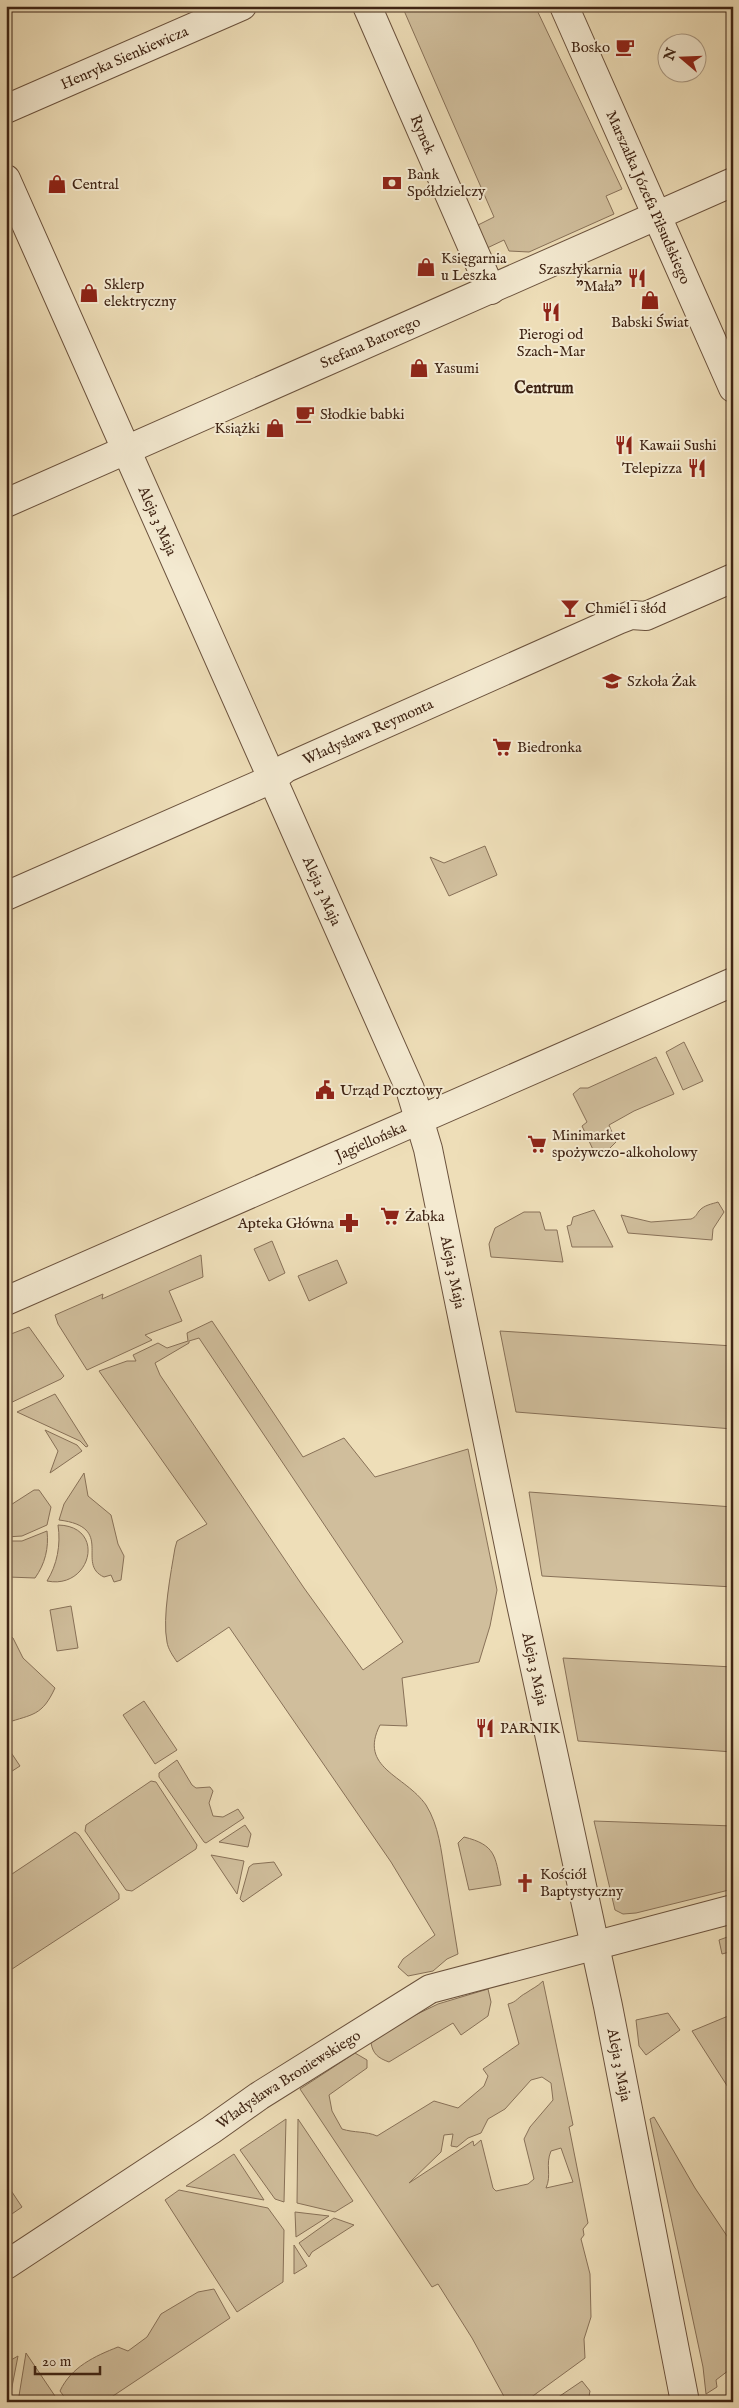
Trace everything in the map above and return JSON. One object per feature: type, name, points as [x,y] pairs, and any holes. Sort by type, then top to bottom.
[{"type":"street","name":"Henryka Sienkiewicza","points":[[6,110],[242,6]]},
{"type":"street","name":"Rynek","points":[[367,6],[491,290]]},
{"type":"street","name":"Marszałka Józefa Piłsudskiego","points":[[564,6],[733,388]]},
{"type":"street","name":"Aleja 3 Maja","points":[[6,179],[410,1089],[419,1118],[430,1158],[519,1595],[594,1946],[685,2402]]},
{"type":"street","name":"Stefana Batorego","points":[[6,503],[733,182]]},
{"type":"street","name":"Władysława Reymonta","points":[[6,896],[272,779],[294,764],[618,620],[630,615],[646,616],[733,578]]},
{"type":"street","name":"Jagiellońska","points":[[6,1301],[419,1118],[733,982]]},
{"type":"street","name":"Władysława Broniewskiego","points":[[6,2265],[211,2130],[259,2096],[430,1989],[733,1909]]},
{"type":"shaded area","points":[[402,6],[535,6],[622,189],[606,196],[614,214],[529,252],[509,251],[504,240],[485,249],[476,226],[494,217]]},
{"type":"shaded area","points":[[485,846],[497,875],[449,896],[430,857],[444,863]]},
{"type":"shaded area","points":[[684,1042],[703,1081],[683,1090],[666,1052]]},
{"type":"shaded area","points":[[656,1057],[674,1094],[634,1111],[609,1125],[616,1142],[608,1150],[596,1156],[582,1126],[587,1122],[573,1094],[580,1088],[588,1088]]},
{"type":"shaded area","points":[[718,1202],[724,1212],[713,1229],[712,1240],[628,1233],[621,1215],[651,1222],[691,1219],[703,1207]]},
{"type":"shaded area","points":[[594,1210],[613,1247],[572,1247],[567,1226],[571,1225],[573,1217]]},
{"type":"shaded area","points":[[524,1212],[540,1212],[545,1230],[557,1230],[563,1262],[491,1257],[489,1244],[495,1228]]},
{"type":"shaded area","points":[[272,1241],[285,1273],[269,1281],[254,1249]]},
{"type":"shaded area","points":[[201,1255],[203,1277],[169,1291],[182,1321],[145,1335],[152,1340],[87,1370],[58,1324],[55,1315],[103,1294],[102,1299]]},
{"type":"shaded area","points":[[337,1260],[347,1283],[309,1301],[298,1276]]},
{"type":"shaded area","points":[[212,1321],[303,1457],[344,1438],[375,1477],[468,1449],[497,1590],[490,1626],[479,1662],[402,1678],[407,1726],[380,1725],[375,1740],[375,1751],[379,1761],[426,1805],[434,1821],[439,1838],[458,1954],[447,1959],[433,1971],[408,1976],[398,1967],[403,1959],[435,1935],[391,1862],[229,1627],[177,1662],[168,1647],[166,1608],[177,1541],[207,1524],[99,1371],[127,1361],[136,1361],[133,1355],[158,1343],[167,1348],[188,1341],[187,1333]],"holes":[[[199,1338],[403,1642],[363,1670],[304,1588],[160,1375],[155,1363],[189,1343],[189,1341]]]},
{"type":"shaded area","points":[[29,1327],[64,1376],[6,1405],[6,1336]]},
{"type":"shaded area","points":[[500,1331],[733,1346],[733,1429],[516,1412]]},
{"type":"shaded area","points":[[55,1394],[88,1446],[86,1447],[80,1441],[17,1412]]},
{"type":"shaded area","points":[[45,1430],[77,1445],[82,1451],[50,1473],[58,1451]]},
{"type":"shaded area","points":[[84,1473],[88,1496],[111,1515],[118,1544],[124,1556],[121,1580],[114,1582],[111,1575],[104,1577],[96,1571],[93,1564],[91,1538],[86,1530],[76,1524],[59,1520],[64,1504]]},
{"type":"shaded area","points":[[34,1490],[39,1490],[51,1507],[47,1525],[22,1536],[6,1537],[6,1508]]},
{"type":"shaded area","points":[[529,1492],[733,1507],[733,1587],[542,1576]]},
{"type":"shaded area","points":[[58,1525],[73,1528],[83,1535],[88,1546],[87,1557],[83,1568],[74,1576],[62,1581],[47,1581],[57,1554],[59,1540]]},
{"type":"shaded area","points":[[47,1531],[46,1556],[35,1578],[8,1577],[6,1575],[6,1541],[22,1541]]},
{"type":"shaded area","points":[[71,1606],[78,1648],[57,1651],[50,1610]]},
{"type":"shaded area","points":[[9,1635],[13,1638],[23,1658],[55,1688],[46,1704],[36,1713],[6,1723],[6,1636]]},
{"type":"shaded area","points":[[563,1658],[733,1667],[733,1752],[578,1741]]},
{"type":"shaded area","points":[[144,1701],[177,1750],[155,1764],[123,1715]]},
{"type":"shaded area","points":[[6,1745],[20,1766],[6,1775]]},
{"type":"shaded area","points":[[177,1760],[192,1785],[196,1788],[210,1787],[213,1791],[209,1803],[213,1816],[223,1817],[238,1809],[244,1818],[206,1843],[204,1842],[159,1777],[159,1773]]},
{"type":"shaded area","points":[[151,1781],[156,1782],[197,1845],[196,1849],[132,1891],[126,1890],[85,1831],[86,1825]]},
{"type":"shaded area","points":[[594,1821],[733,1826],[733,1889],[636,1913],[623,1914],[615,1910]]},
{"type":"shaded area","points":[[245,1825],[251,1834],[248,1847],[219,1842]]},
{"type":"shaded area","points":[[75,1832],[79,1835],[119,1894],[119,1899],[6,1973],[6,1878]]},
{"type":"shaded area","points":[[464,1837],[482,1844],[492,1853],[501,1885],[469,1890],[458,1843]]},
{"type":"shaded area","points":[[211,1855],[244,1861],[237,1894]]},
{"type":"shaded area","points":[[274,1862],[282,1875],[243,1902],[240,1899],[249,1867],[253,1864]]},
{"type":"shaded area","points":[[733,1935],[733,1951],[722,1954],[719,1940]]},
{"type":"shaded area","points":[[543,1981],[573,2125],[569,2127],[588,2223],[583,2229],[584,2235],[581,2239],[590,2274],[591,2317],[584,2339],[585,2358],[526,2401],[507,2402],[472,2338],[438,2284],[432,2287],[300,2089],[355,2053],[367,2060],[367,2068],[329,2095],[332,2111],[342,2129],[377,2136],[434,2101],[458,2108],[484,2086],[488,2076],[483,2069],[519,2044],[508,2004],[516,2001]],"holes":[[[542,2077],[551,2083],[553,2100],[530,2127],[524,2139],[534,2179],[528,2184],[496,2191],[493,2188],[481,2140],[474,2146],[473,2141],[409,2183],[441,2152],[444,2135],[453,2134],[451,2146],[457,2147],[468,2138],[481,2133],[488,2119],[505,2109],[531,2080]],[[561,2148],[573,2182],[546,2188],[548,2183],[549,2156],[551,2151]]]},
{"type":"shaded area","points":[[488,1989],[491,2002],[488,2016],[461,2035],[453,2023],[389,2062],[379,2057],[373,2050],[371,2043],[407,2019],[438,2004]]},
{"type":"shaded area","points":[[668,2013],[680,2030],[646,2055],[639,2046],[636,2020]]},
{"type":"shaded area","points":[[733,2014],[733,2095],[692,2031]]},
{"type":"shaded area","points":[[654,2117],[695,2188],[729,2239],[733,2251],[733,2321],[729,2323],[733,2337],[733,2367],[716,2380],[717,2387],[706,2394],[703,2367],[650,2119]]},
{"type":"shaded area","points":[[286,2119],[284,2202],[275,2199],[240,2150]]},
{"type":"shaded area","points":[[298,2119],[353,2201],[335,2212],[297,2203]]},
{"type":"shaded area","points":[[234,2154],[264,2200],[186,2186]]},
{"type":"shaded area","points":[[6,2183],[22,2207],[6,2218]]},
{"type":"shaded area","points":[[179,2190],[268,2208],[284,2230],[283,2282],[237,2312],[165,2200]]},
{"type":"shaded area","points":[[295,2212],[329,2216],[296,2237]]},
{"type":"shaded area","points":[[334,2218],[354,2225],[312,2252],[309,2257],[299,2243]]},
{"type":"shaded area","points":[[294,2245],[307,2266],[294,2274]]},
{"type":"shaded area","points":[[214,2289],[230,2318],[104,2402],[68,2402],[60,2391],[70,2375],[84,2363],[118,2347],[128,2351],[147,2337],[161,2314],[198,2292]]},
{"type":"shaded area","points":[[26,2353],[59,2402],[18,2402]]},
{"type":"shaded area","points":[[18,2356],[9,2402],[6,2402],[6,2371],[11,2360]]},
{"type":"shaded area","points":[[582,2381],[590,2391],[588,2402],[551,2402]]},
{"type":"place","name":"Bosko","points":[[625,47]]},
{"type":"place","name":"Bank Spółdzielczy","points":[[392,183]]},
{"type":"place","name":"Central","points":[[57,184]]},
{"type":"place","name":"Księgarnia u Leszka","points":[[426,267]]},
{"type":"place","name":"Szaszłykarnia \"Mała\"","points":[[637,278]]},
{"type":"place","name":"Sklerp elektryczny","points":[[89,293]]},
{"type":"place","name":"Babski Świat","points":[[650,300]]},
{"type":"place","name":"Pierogi od Szach-Mar","points":[[551,312]]},
{"type":"place","name":"Yasumi","points":[[419,368]]},
{"type":"place","name":"Słodkie babki","points":[[305,414]]},
{"type":"place","name":"Książki","points":[[275,428]]},
{"type":"place","name":"Kawaii Sushi","points":[[624,445]]},
{"type":"place","name":"Telepizza","points":[[697,468]]},
{"type":"place","name":"Chmiel i słód","points":[[570,608]]},
{"type":"place","name":"Szkoła Żak","points":[[612,681]]},
{"type":"place","name":"Biedronka","points":[[502,747]]},
{"type":"place","name":"Urząd Pocztowy","points":[[325,1090]]},
{"type":"place","name":"Minimarket spożywczo-alkoholowy","points":[[537,1144]]},
{"type":"place","name":"Żabka","points":[[390,1216]]},
{"type":"place","name":"Apteka Główna","points":[[349,1223]]},
{"type":"place","name":"PARNIK","points":[[485,1728]]},
{"type":"place","name":"Kościół Baptystyczny","points":[[525,1883]]},
{"type":"district","name":"Centrum","points":[[544,387]]}]
